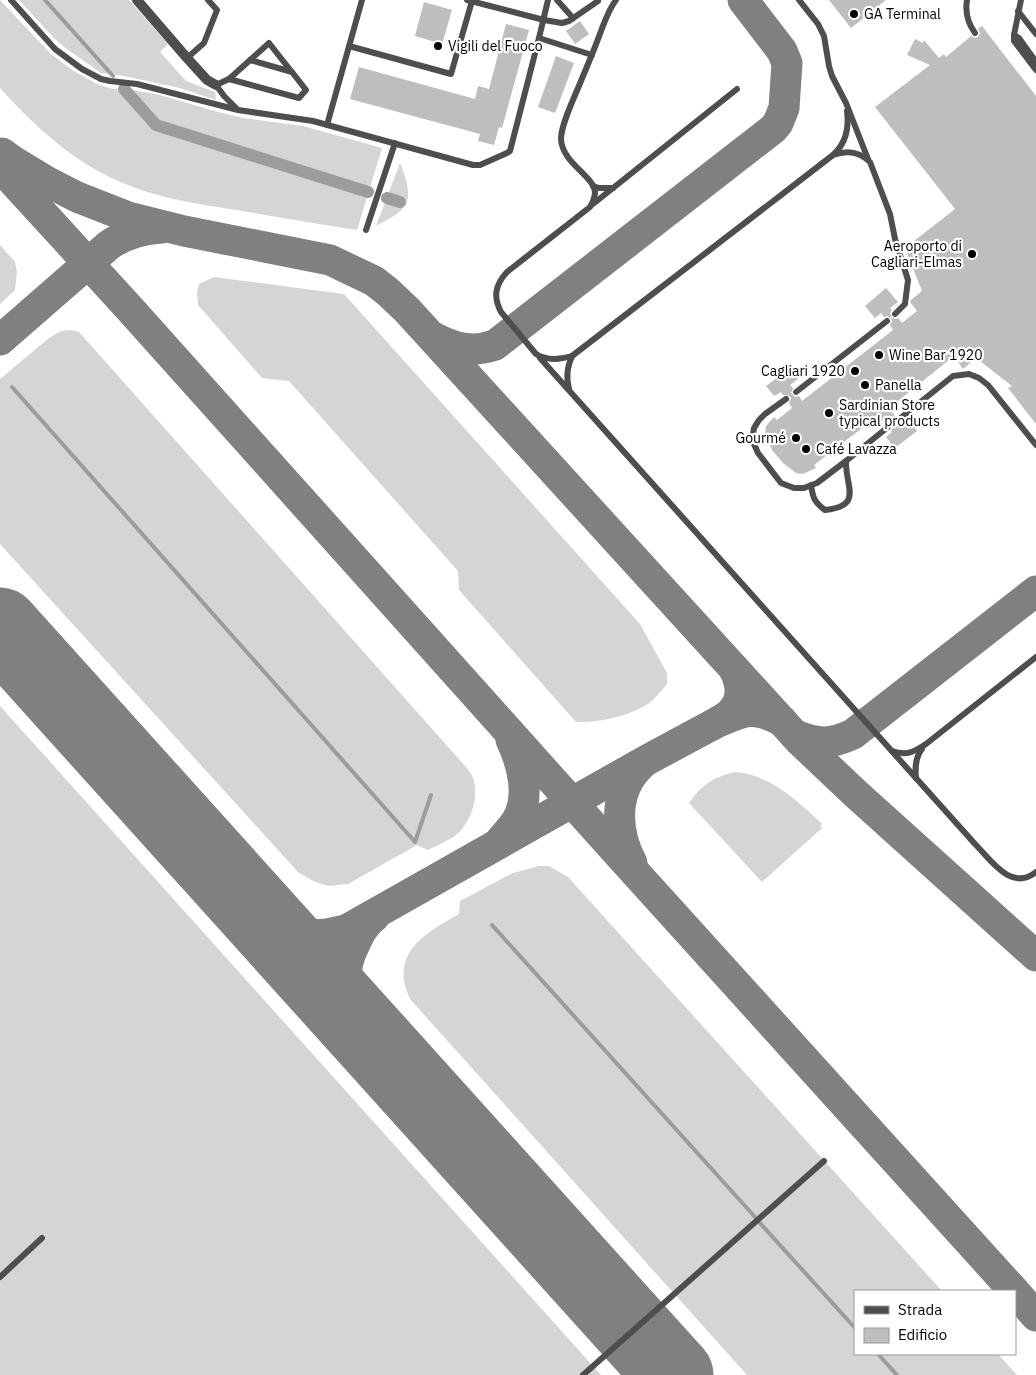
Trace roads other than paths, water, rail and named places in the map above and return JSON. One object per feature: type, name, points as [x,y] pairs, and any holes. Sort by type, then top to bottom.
[{"type":"street","points":[[137,0],[207,80],[216,85]]},
{"type":"lane","points":[[11,0],[55,49],[82,69],[110,82],[137,84],[238,110],[312,121],[473,165],[480,165],[510,151],[548,0]]},
{"type":"lane","points":[[187,58],[204,43],[216,10],[208,0]]},
{"type":"lane","points":[[327,125],[362,0]]},
{"type":"lane","points":[[557,0],[573,18]]},
{"type":"lane","points":[[349,46],[451,74],[469,1],[562,23],[573,18],[598,0]]},
{"type":"lane","points":[[590,207],[594,200],[595,192],[593,186],[569,159],[562,147],[561,137],[564,124],[609,12],[616,0]]},
{"type":"lane","points":[[799,0],[818,24],[824,36],[828,66],[846,102],[890,214],[895,240],[908,280],[905,304],[895,314]]},
{"type":"lane","points":[[967,0],[966,12],[970,26],[975,32]]},
{"type":"lane","points":[[1021,0],[1014,41],[1036,70]]},
{"type":"lane","points":[[1018,11],[1036,34]]},
{"type":"lane","points":[[1014,36],[1019,38],[1036,62]]},
{"type":"lane","points":[[539,38],[592,55]]},
{"type":"lane","points":[[229,79],[300,98],[306,90],[269,43],[229,79],[216,85],[238,110]]},
{"type":"lane","points":[[250,60],[292,72]]},
{"type":"lane","points":[[736,90],[507,272],[497,287],[497,305],[536,354],[1002,872],[1008,876],[1024,878],[1032,876],[1036,872]]},
{"type":"lane","points":[[536,354],[542,358],[551,359],[572,356],[833,155],[840,148],[846,135],[848,118],[846,102]]},
{"type":"lane","points":[[366,230],[394,143]]},
{"type":"lane","points":[[833,155],[848,152],[864,157],[870,162]]},
{"type":"lane","points":[[593,186],[613,188]]},
{"type":"lane","points":[[796,392],[887,321]]},
{"type":"lane","points":[[569,391],[566,370],[572,356]]},
{"type":"lane","points":[[898,420],[954,376],[969,374],[979,378],[988,385],[1036,445]]},
{"type":"lane","points":[[786,399],[759,420],[754,428],[754,444],[758,453],[781,484],[794,488],[804,488],[817,483],[888,427]]},
{"type":"lane","points":[[811,485],[813,498],[818,505],[825,510],[837,509],[847,502],[850,495],[845,469],[846,461]]},
{"type":"lane","points":[[891,750],[900,754],[907,753],[915,751],[926,744],[1036,657]]},
{"type":"lane","points":[[916,778],[918,754],[926,744]]},
{"type":"lane","points":[[583,1375],[824,1161]]},
{"type":"lane","points":[[0,1277],[42,1238]]},
{"type":"waterway","points":[[45,0],[113,76]]},
{"type":"waterway","points":[[124,89],[156,125],[368,192]]},
{"type":"waterway","points":[[387,198],[400,202]]},
{"type":"waterway","points":[[12,387],[415,842],[431,795]]},
{"type":"waterway","points":[[492,925],[755,1217]]},
{"type":"waterway","points":[[760,1223],[854,1327]]},
{"type":"waterway","points":[[879,1355],[897,1375]]},
{"type":"place","name":"GA Terminal","points":[[854,14]]},
{"type":"place","name":"Vigili del Fuoco","points":[[438,46]]},
{"type":"place","name":"Aeroporto di Cagliari-Elmas","points":[[972,254]]},
{"type":"place","name":"Wine Bar 1920","points":[[879,355]]},
{"type":"place","name":"Cagliari 1920","points":[[855,371]]},
{"type":"place","name":"Panella","points":[[865,385]]},
{"type":"place","name":"Sardinian Store typical products","points":[[829,413]]},
{"type":"place","name":"Gourmé","points":[[796,438]]},
{"type":"place","name":"Café Lavazza","points":[[806,449]]}]
